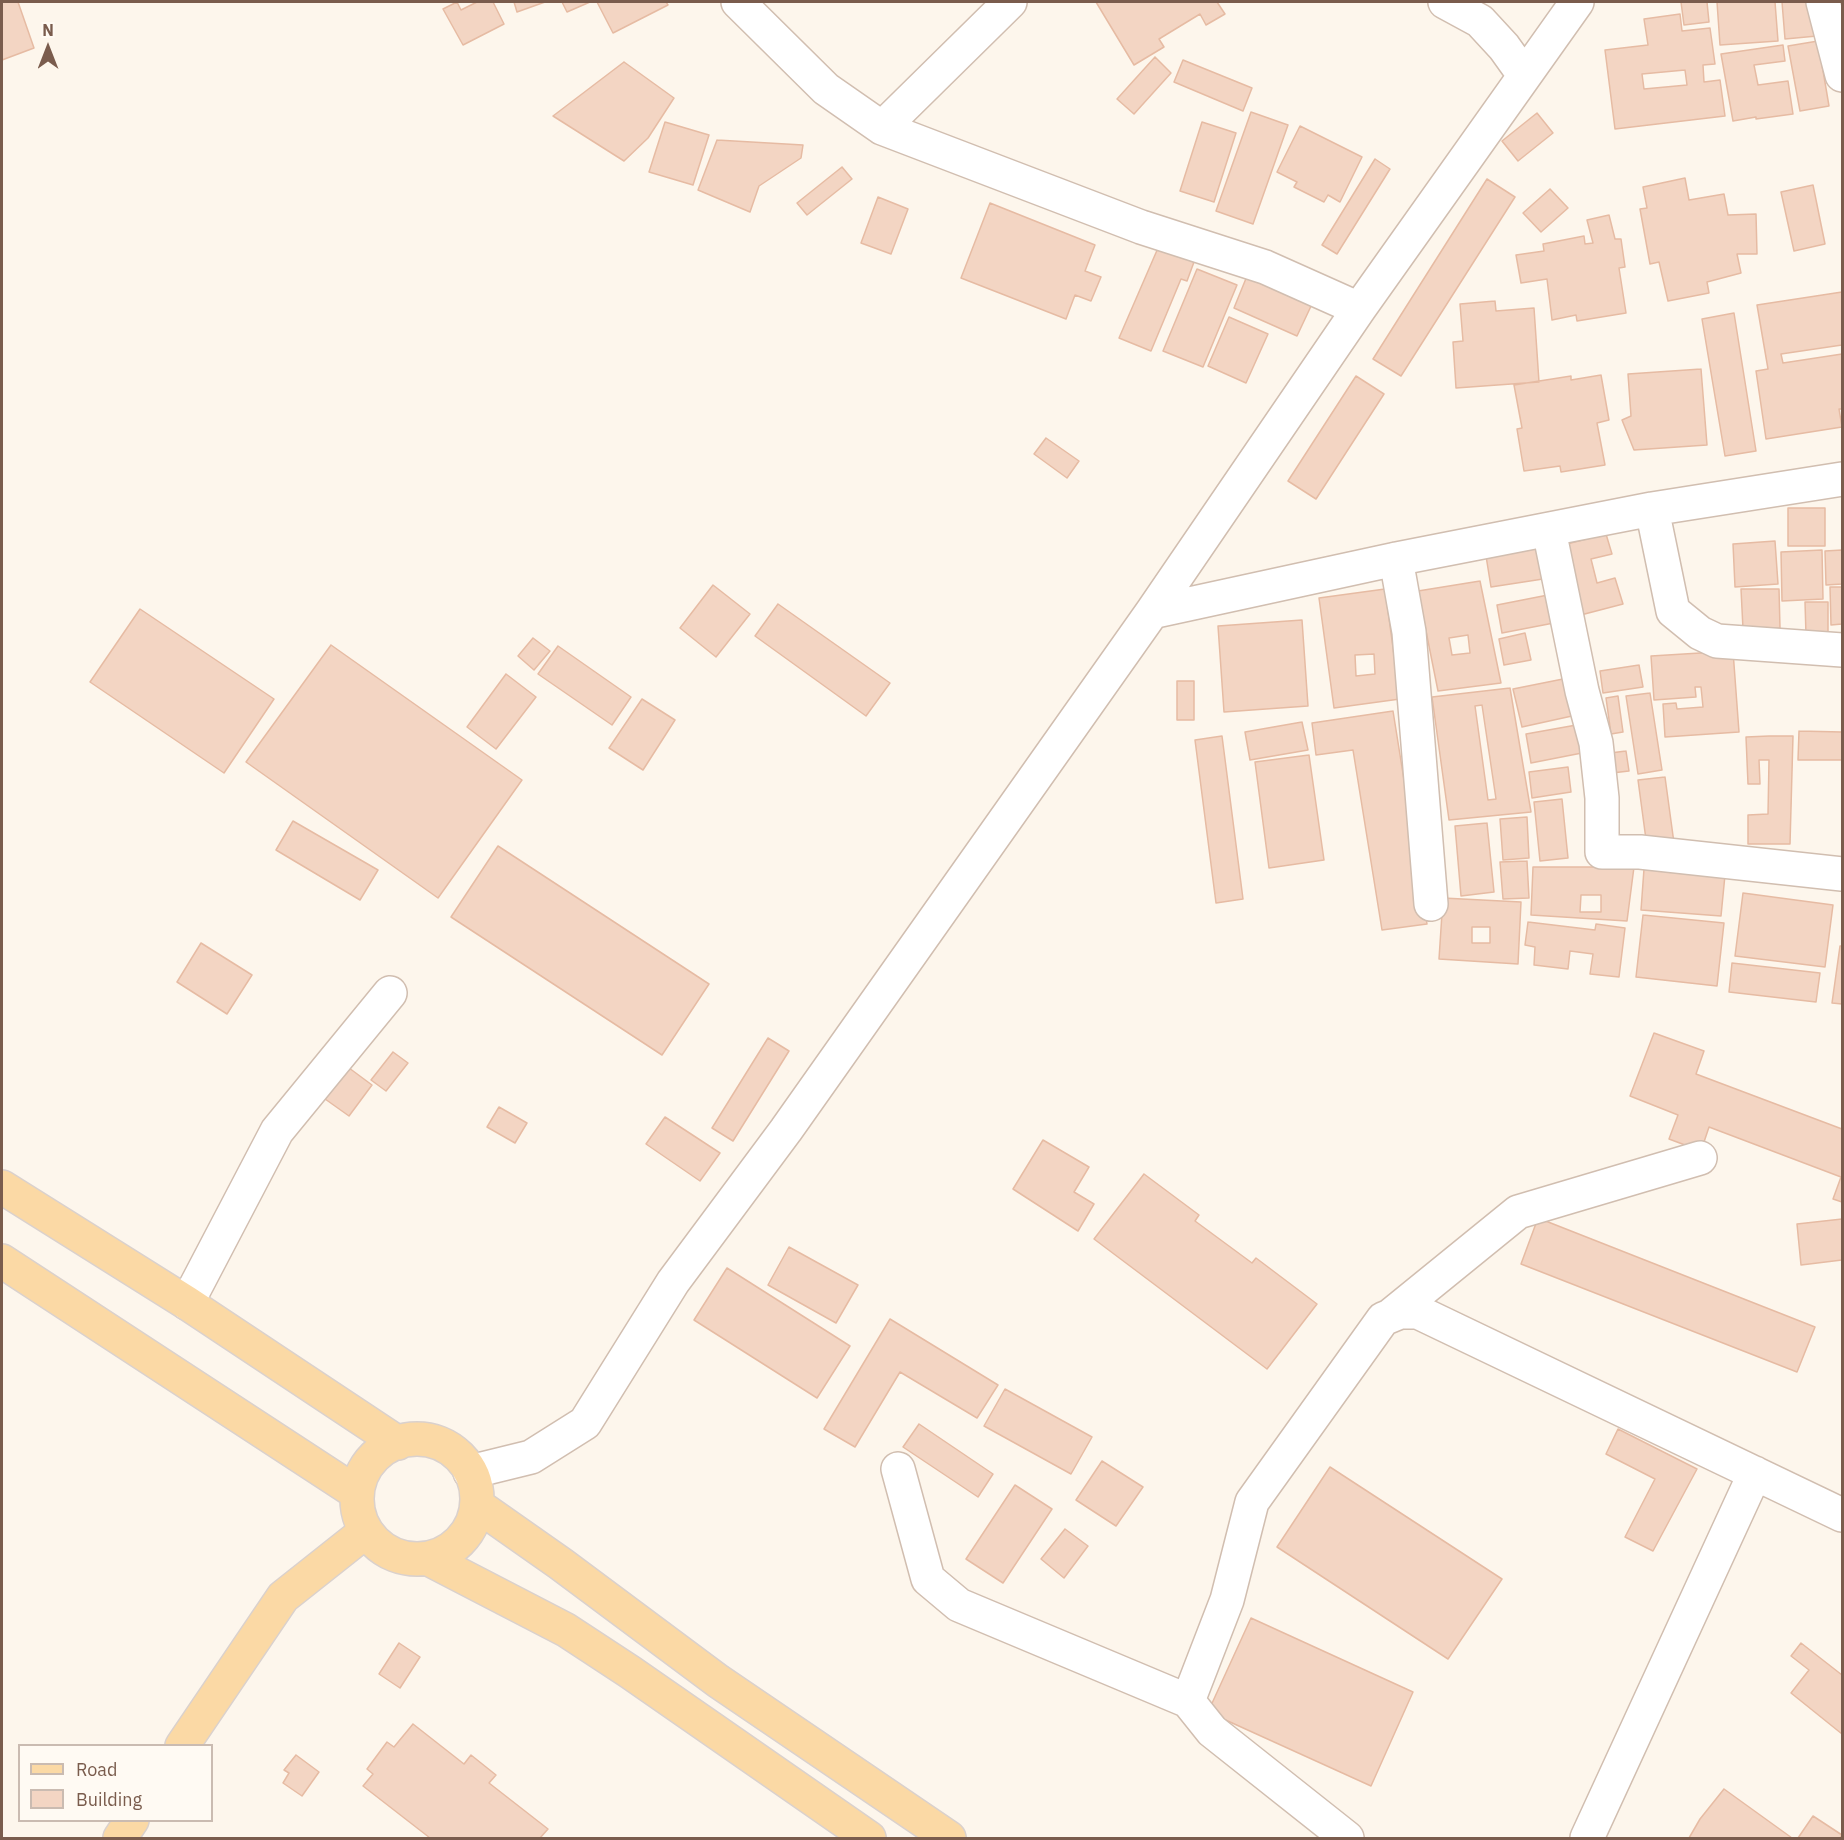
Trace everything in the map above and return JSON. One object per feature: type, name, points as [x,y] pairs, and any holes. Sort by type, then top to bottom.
[{"type":"main road","points":[[2,1187],[187,1303],[398,1443]]},
{"type":"main road","points":[[2,1262],[357,1493]]},
{"type":"main road","points":[[429,1559],[450,1550],[463,1538],[472,1522],[477,1505],[476,1488],[470,1472],[461,1459],[448,1448],[432,1442],[415,1440],[398,1443],[383,1450],[370,1462],[361,1476],[357,1493],[358,1513],[365,1532],[378,1546],[396,1556],[429,1559],[566,1630],[869,1839]]},
{"type":"main road","points":[[477,1505],[561,1564],[718,1681],[949,1839]]},
{"type":"main road","points":[[183,1744],[283,1597],[365,1532]]},
{"type":"main road","points":[[120,1839],[131,1822]]},
{"type":"street","points":[[738,2],[826,90],[882,128],[1141,227],[1265,267],[1359,309]]},
{"type":"street","points":[[882,128],[1010,2]]},
{"type":"street","points":[[1444,2],[1480,21],[1504,47],[1524,75]]},
{"type":"street","points":[[470,1472],[531,1456],[585,1423],[673,1282],[786,1131],[1152,612],[1359,309],[1577,2]]},
{"type":"street","points":[[1823,2],[1842,75]]},
{"type":"street","points":[[1152,612],[1652,509],[1842,479]]},
{"type":"street","points":[[1652,509],[1673,611],[1700,633],[1717,641],[1842,650]]},
{"type":"street","points":[[1549,530],[1582,691],[1596,743],[1602,798],[1602,852],[1640,852],[1842,874]]},
{"type":"street","points":[[1396,560],[1409,632],[1431,904]]},
{"type":"street","points":[[187,1303],[277,1131],[390,993]]},
{"type":"street","points":[[1390,1316],[1518,1212],[1700,1158]]},
{"type":"street","points":[[1188,1701],[1227,1600],[1252,1502],[1383,1319],[1400,1312],[1418,1312],[1842,1515]]},
{"type":"street","points":[[898,1469],[928,1579],[959,1605],[1188,1701],[1212,1731],[1347,1839]]},
{"type":"street","points":[[1587,1839],[1755,1473]]},
{"type":"building","points":[[2,2],[18,2],[34,48],[2,60]]},
{"type":"building","points":[[457,2],[461,10],[477,2],[493,2],[504,24],[463,45],[443,9]]},
{"type":"building","points":[[514,2],[545,2],[517,12]]},
{"type":"building","points":[[562,2],[590,2],[567,12]]},
{"type":"building","points":[[597,2],[666,2],[668,5],[613,33]]},
{"type":"building","points":[[1096,2],[1217,2],[1225,14],[1206,25],[1200,14],[1159,39],[1164,47],[1134,65]]},
{"type":"building","points":[[1681,2],[1707,2],[1709,22],[1684,25]]},
{"type":"building","points":[[1717,2],[1775,2],[1778,41],[1720,45]]},
{"type":"building","points":[[1782,2],[1814,2],[1817,36],[1785,39]]},
{"type":"building","points":[[1680,14],[1682,31],[1710,28],[1715,64],[1703,65],[1704,82],[1720,80],[1725,116],[1615,129],[1605,50],[1648,45],[1644,19]],"holes":[[[1685,70],[1687,85],[1644,89],[1642,74]]]},
{"type":"building","points":[[1818,41],[1829,106],[1800,111],[1788,46]]},
{"type":"building","points":[[1783,45],[1785,61],[1754,65],[1758,85],[1788,81],[1793,114],[1733,121],[1721,54]]},
{"type":"building","points":[[1155,57],[1171,73],[1134,114],[1117,99]]},
{"type":"building","points":[[1183,60],[1252,88],[1243,111],[1174,82]]},
{"type":"building","points":[[624,62],[674,98],[648,138],[624,161],[553,116]]},
{"type":"building","points":[[1251,112],[1288,125],[1253,224],[1216,211]]},
{"type":"building","points":[[1537,113],[1553,133],[1518,161],[1502,141]]},
{"type":"building","points":[[665,122],[709,135],[693,185],[649,172]]},
{"type":"building","points":[[1202,122],[1236,133],[1214,202],[1180,191]]},
{"type":"building","points":[[1300,126],[1362,157],[1340,202],[1328,195],[1324,202],[1294,187],[1297,182],[1277,172]]},
{"type":"building","points":[[717,140],[803,145],[801,158],[759,186],[750,212],[698,190]]},
{"type":"building","points":[[1375,159],[1390,169],[1337,254],[1322,245]]},
{"type":"building","points":[[842,167],[852,179],[807,215],[797,203]]},
{"type":"building","points":[[1685,178],[1689,200],[1724,194],[1728,215],[1756,214],[1757,254],[1737,254],[1741,273],[1707,282],[1709,293],[1668,301],[1659,262],[1650,264],[1640,209],[1647,208],[1643,187]]},
{"type":"building","points":[[1487,179],[1515,197],[1401,376],[1373,359]]},
{"type":"building","points":[[1813,185],[1825,244],[1794,251],[1781,192]]},
{"type":"building","points":[[1550,189],[1568,208],[1541,232],[1523,213]]},
{"type":"building","points":[[878,197],[908,209],[891,254],[861,243]]},
{"type":"building","points":[[990,203],[1095,245],[1085,271],[1101,277],[1091,301],[1075,295],[1066,319],[961,278]]},
{"type":"building","points":[[1609,215],[1615,239],[1621,239],[1625,267],[1619,268],[1626,313],[1577,321],[1576,315],[1552,320],[1547,279],[1521,283],[1516,255],[1544,251],[1543,244],[1584,236],[1585,244],[1593,243],[1587,220]]},
{"type":"building","points":[[1158,248],[1194,262],[1187,281],[1181,279],[1151,351],[1119,338]]},
{"type":"building","points":[[1197,269],[1237,285],[1203,367],[1163,351]]},
{"type":"building","points":[[1247,276],[1312,304],[1297,336],[1234,308]]},
{"type":"building","points":[[1842,292],[1842,345],[1781,354],[1783,363],[1842,354],[1842,409],[1839,409],[1842,427],[1766,439],[1756,371],[1768,369],[1757,305]]},
{"type":"building","points":[[1495,301],[1496,311],[1534,308],[1539,382],[1456,388],[1453,342],[1463,341],[1460,304]]},
{"type":"building","points":[[1734,313],[1756,451],[1725,456],[1702,319]]},
{"type":"building","points":[[1229,317],[1268,334],[1246,383],[1208,366]]},
{"type":"building","points":[[1701,369],[1707,445],[1634,450],[1622,420],[1631,416],[1628,374]]},
{"type":"building","points":[[1601,375],[1609,420],[1597,423],[1605,465],[1561,472],[1560,466],[1524,471],[1517,429],[1522,428],[1514,385],[1571,376],[1571,380]]},
{"type":"building","points":[[1356,376],[1384,394],[1316,499],[1288,481]]},
{"type":"building","points":[[1046,438],[1079,461],[1067,478],[1034,454]]},
{"type":"building","points":[[1788,508],[1825,508],[1825,546],[1788,546]]},
{"type":"building","points":[[1606,534],[1612,554],[1591,559],[1597,583],[1615,578],[1623,604],[1577,616],[1559,546]]},
{"type":"building","points":[[1775,541],[1778,584],[1735,587],[1733,544]]},
{"type":"building","points":[[1538,548],[1543,579],[1491,587],[1486,556]]},
{"type":"building","points":[[1822,550],[1823,599],[1782,601],[1781,552]]},
{"type":"building","points":[[1842,550],[1842,584],[1826,585],[1825,551]]},
{"type":"building","points":[[1480,581],[1501,683],[1438,691],[1418,591]],"holes":[[[1468,635],[1470,653],[1452,655],[1449,638]]]},
{"type":"building","points":[[713,585],[750,614],[716,657],[680,628]]},
{"type":"building","points":[[1830,587],[1842,587],[1842,624],[1831,625]]},
{"type":"building","points":[[1385,589],[1400,699],[1334,708],[1319,598]],"holes":[[[1374,654],[1375,674],[1356,676],[1355,655]]]},
{"type":"building","points":[[1741,589],[1779,589],[1780,628],[1743,629]]},
{"type":"building","points":[[1553,594],[1559,622],[1502,633],[1497,605]]},
{"type":"building","points":[[1805,602],[1828,602],[1828,635],[1806,635]]},
{"type":"building","points":[[778,604],[890,683],[866,716],[755,636]]},
{"type":"building","points":[[140,609],[274,699],[224,773],[90,682]]},
{"type":"building","points":[[1302,620],[1308,706],[1224,712],[1218,626]]},
{"type":"building","points":[[1525,633],[1531,660],[1504,665],[1499,639]]},
{"type":"building","points":[[533,638],[550,651],[534,670],[518,656]]},
{"type":"building","points":[[331,645],[522,780],[438,898],[246,762]]},
{"type":"building","points":[[558,646],[631,697],[612,725],[538,674]]},
{"type":"building","points":[[1733,651],[1739,732],[1665,737],[1663,704],[1676,703],[1677,709],[1703,707],[1701,687],[1695,687],[1696,697],[1654,700],[1651,656]]},
{"type":"building","points":[[1639,665],[1643,687],[1603,693],[1600,671]]},
{"type":"building","points":[[506,674],[536,697],[496,749],[467,727]]},
{"type":"building","points":[[1563,679],[1572,716],[1522,727],[1513,689]]},
{"type":"building","points":[[1177,681],[1194,681],[1194,720],[1177,720]]},
{"type":"building","points":[[1510,688],[1531,812],[1449,820],[1432,697]],"holes":[[[1482,705],[1496,799],[1488,800],[1475,706]]]},
{"type":"building","points":[[1650,693],[1662,770],[1638,774],[1626,696]]},
{"type":"building","points":[[1618,696],[1623,732],[1611,734],[1606,698]]},
{"type":"building","points":[[642,699],[675,720],[643,770],[609,748]]},
{"type":"building","points":[[1393,711],[1427,924],[1382,930],[1353,750],[1316,755],[1312,723]]},
{"type":"building","points":[[1302,722],[1308,750],[1250,760],[1245,732]]},
{"type":"building","points":[[1582,724],[1587,752],[1531,763],[1526,734]]},
{"type":"building","points":[[1799,731],[1842,732],[1842,760],[1798,760]]},
{"type":"building","points":[[1222,736],[1243,899],[1216,903],[1195,740]]},
{"type":"building","points":[[1793,736],[1790,844],[1748,844],[1748,815],[1768,814],[1769,760],[1759,760],[1760,784],[1748,784],[1746,737]]},
{"type":"building","points":[[1626,751],[1629,771],[1612,773],[1610,753]]},
{"type":"building","points":[[1309,755],[1324,860],[1269,868],[1255,762]]},
{"type":"building","points":[[1568,767],[1571,792],[1532,798],[1529,772]]},
{"type":"building","points":[[1665,777],[1674,843],[1647,847],[1638,780]]},
{"type":"building","points":[[1562,799],[1568,858],[1540,861],[1534,802]]},
{"type":"building","points":[[1527,817],[1529,858],[1503,860],[1500,819]]},
{"type":"building","points":[[293,821],[378,870],[360,900],[276,850]]},
{"type":"building","points":[[1487,823],[1494,892],[1461,896],[1455,826]]},
{"type":"building","points":[[498,846],[709,984],[662,1055],[451,917]]},
{"type":"building","points":[[1527,861],[1529,898],[1503,899],[1500,862]]},
{"type":"building","points":[[1533,867],[1634,867],[1627,921],[1531,915]],"holes":[[[1581,895],[1601,895],[1601,912],[1580,912]]]},
{"type":"building","points":[[1644,869],[1725,875],[1721,916],[1641,910]]},
{"type":"building","points":[[1743,893],[1833,905],[1825,967],[1735,956]]},
{"type":"building","points":[[1443,898],[1521,902],[1518,964],[1439,959]],"holes":[[[1472,927],[1490,927],[1490,943],[1472,943]]]},
{"type":"building","points":[[1643,915],[1724,923],[1717,986],[1636,977]]},
{"type":"building","points":[[1528,922],[1595,930],[1596,924],[1625,928],[1619,977],[1590,974],[1593,954],[1570,951],[1568,969],[1534,965],[1535,947],[1525,945]]},
{"type":"building","points":[[201,943],[252,975],[227,1014],[177,982]]},
{"type":"building","points":[[1840,946],[1842,946],[1842,1004],[1832,1003]]},
{"type":"building","points":[[1732,963],[1820,973],[1816,1002],[1729,992]]},
{"type":"building","points":[[1654,1033],[1704,1051],[1696,1074],[1842,1129],[1842,1202],[1833,1199],[1841,1177],[1709,1127],[1701,1151],[1669,1139],[1678,1115],[1630,1096]]},
{"type":"building","points":[[768,1038],[789,1051],[733,1141],[712,1128]]},
{"type":"building","points":[[393,1052],[408,1063],[386,1091],[371,1080]]},
{"type":"building","points":[[341,1062],[372,1085],[349,1116],[318,1094]]},
{"type":"building","points":[[499,1107],[527,1123],[515,1143],[487,1127]]},
{"type":"building","points":[[665,1117],[720,1153],[700,1181],[646,1144]]},
{"type":"building","points":[[1043,1140],[1089,1167],[1074,1192],[1094,1204],[1078,1231],[1013,1189]]},
{"type":"building","points":[[1144,1174],[1199,1215],[1195,1221],[1252,1263],[1256,1258],[1317,1304],[1267,1369],[1094,1239]]},
{"type":"building","points":[[1538,1218],[1815,1327],[1797,1372],[1521,1264]]},
{"type":"building","points":[[1842,1219],[1842,1260],[1801,1265],[1797,1224]]},
{"type":"building","points":[[789,1247],[858,1285],[836,1323],[768,1285]]},
{"type":"building","points":[[727,1268],[850,1346],[817,1398],[694,1320]]},
{"type":"building","points":[[890,1319],[998,1385],[977,1418],[900,1372],[855,1447],[824,1429]]},
{"type":"building","points":[[1005,1389],[1092,1437],[1071,1474],[984,1426]]},
{"type":"building","points":[[919,1424],[993,1474],[978,1497],[903,1447]]},
{"type":"building","points":[[1618,1429],[1697,1469],[1653,1551],[1625,1537],[1655,1479],[1606,1454]]},
{"type":"building","points":[[1102,1461],[1143,1487],[1116,1526],[1076,1500]]},
{"type":"building","points":[[1330,1467],[1502,1579],[1448,1659],[1277,1547]]},
{"type":"building","points":[[1015,1485],[1052,1509],[1003,1583],[966,1559]]},
{"type":"building","points":[[1065,1529],[1088,1546],[1064,1578],[1041,1559]]},
{"type":"building","points":[[1251,1618],[1413,1692],[1371,1786],[1208,1712]]},
{"type":"building","points":[[399,1643],[420,1657],[400,1688],[379,1674]]},
{"type":"building","points":[[1801,1643],[1842,1675],[1842,1734],[1791,1693],[1809,1670],[1791,1656]]},
{"type":"building","points":[[413,1724],[464,1764],[471,1755],[496,1775],[489,1783],[548,1829],[540,1838],[430,1838],[363,1786],[373,1774],[367,1769],[387,1742],[394,1747]]},
{"type":"building","points":[[296,1755],[319,1772],[302,1796],[283,1783],[289,1773],[284,1770]]},
{"type":"building","points":[[1724,1789],[1792,1838],[1689,1838],[1700,1819]]},
{"type":"building","points":[[1813,1816],[1842,1835],[1840,1838],[1798,1838]]}]
